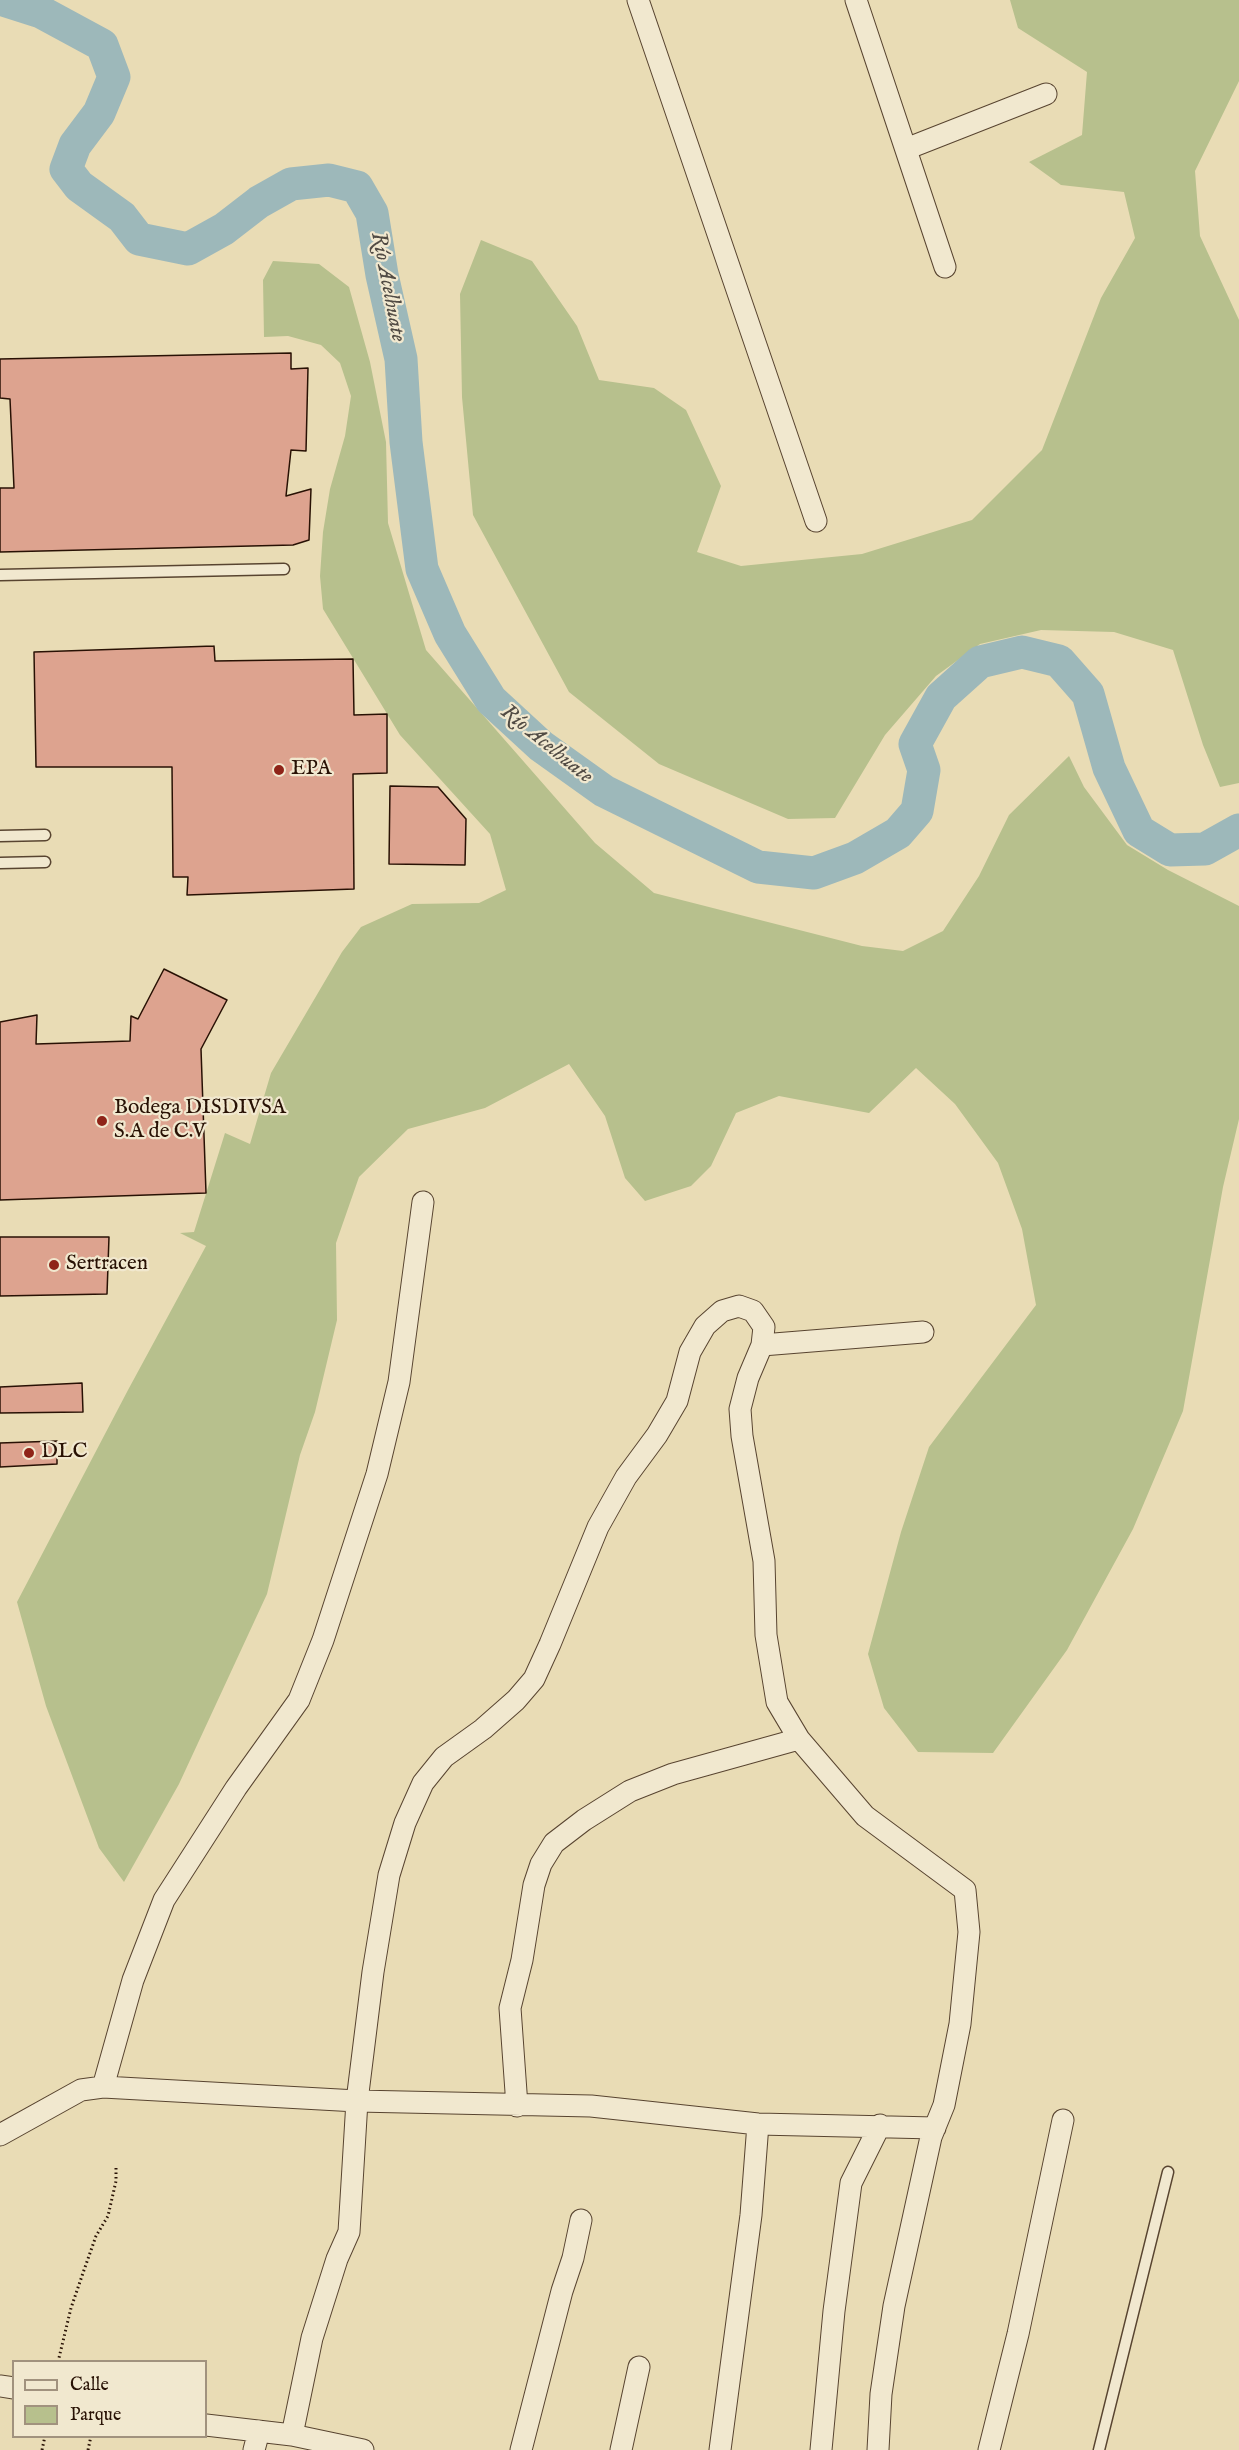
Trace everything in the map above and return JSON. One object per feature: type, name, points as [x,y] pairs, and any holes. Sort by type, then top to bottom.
[{"type":"street","points":[[638,0],[816,521]]},
{"type":"street","points":[[856,0],[945,267]]},
{"type":"street","points":[[906,149],[1046,94]]},
{"type":"street","points":[[103,2087],[133,1980],[164,1900],[236,1788],[299,1700],[323,1640],[377,1474],[399,1382],[423,1202]]},
{"type":"street","points":[[292,2435],[312,2338],[349,2232],[357,2102],[373,1972],[389,1875],[405,1823],[423,1783],[444,1757],[507,1707],[534,1679],[598,1527],[626,1477],[657,1435],[677,1401],[690,1352],[705,1326],[722,1311],[739,1306],[753,1311],[764,1327],[762,1346],[748,1378],[740,1409],[742,1436],[764,1561],[766,1635],[777,1702],[799,1738],[865,1816],[965,1890],[969,1932],[960,2024],[944,2105],[935,2128],[894,2306],[881,2394],[878,2450]]},
{"type":"street","points":[[762,1346],[923,1332]]},
{"type":"street","points":[[517,2106],[510,2008],[522,1960],[534,1885],[541,1864],[554,1843],[584,1820],[630,1791],[673,1774],[799,1738]]},
{"type":"street","points":[[0,2135],[81,2090],[103,2087],[357,2102],[591,2106],[758,2124],[935,2128]]},
{"type":"street","points":[[989,2450],[1018,2334],[1063,2120]]},
{"type":"street","points":[[720,2450],[751,2215],[758,2124]]},
{"type":"street","points":[[821,2450],[834,2311],[851,2183],[880,2125]]},
{"type":"street","points":[[521,2450],[562,2291],[573,2258],[581,2220]]},
{"type":"street","points":[[621,2450],[639,2367]]},
{"type":"street","points":[[207,2425],[256,2441],[292,2435],[363,2450]]},
{"type":"lane","points":[[0,575],[284,569]]},
{"type":"lane","points":[[0,836],[45,836]]},
{"type":"lane","points":[[0,863],[45,862]]},
{"type":"lane","points":[[1099,2450],[1168,2172]]},
{"type":"path","points":[[58,2360],[71,2308],[84,2270],[96,2236],[108,2216],[116,2181],[116,2166]]},
{"type":"green space","points":[[1010,0],[1239,0],[1239,81],[1195,171],[1200,236],[1239,320],[1239,783],[1220,787],[1203,745],[1173,650],[1114,632],[1041,630],[980,644],[936,676],[885,735],[835,818],[788,819],[659,764],[569,692],[473,515],[462,397],[460,294],[481,240],[532,261],[577,326],[599,380],[654,388],[686,410],[721,486],[697,552],[741,566],[862,554],[972,520],[1042,450],[1101,298],[1135,238],[1124,192],[1061,185],[1029,162],[1082,135],[1087,72],[1018,28]]},
{"type":"green space","points":[[273,261],[319,264],[349,287],[370,362],[386,442],[388,523],[426,650],[595,843],[654,893],[862,946],[903,951],[943,931],[979,876],[1009,815],[1069,756],[1084,787],[1127,845],[1168,870],[1239,906],[1239,1119],[1223,1187],[1183,1411],[1133,1529],[1067,1650],[993,1753],[918,1752],[884,1708],[868,1654],[901,1532],[929,1447],[1036,1305],[1022,1229],[998,1163],[955,1104],[916,1068],[869,1113],[779,1096],[736,1113],[711,1166],[691,1186],[645,1201],[625,1178],[605,1116],[569,1064],[485,1108],[408,1129],[359,1177],[336,1243],[337,1320],[315,1412],[300,1455],[267,1594],[179,1784],[124,1882],[99,1848],[46,1706],[17,1602],[206,1246],[180,1233],[194,1232],[225,1133],[250,1144],[271,1073],[342,952],[361,927],[412,904],[479,903],[506,890],[490,834],[400,735],[323,609],[320,576],[323,532],[330,489],[345,436],[351,396],[340,363],[321,345],[288,336],[264,337],[263,280]]},
{"type":"building","points":[[291,353],[291,369],[308,368],[306,451],[291,450],[286,496],[311,489],[309,540],[293,545],[0,552],[0,488],[14,488],[10,399],[0,398],[0,359]]},
{"type":"building","name":"EPA","points":[[214,646],[215,661],[353,659],[354,715],[387,714],[387,773],[353,774],[354,889],[187,895],[188,877],[173,877],[172,767],[36,767],[34,652]]},
{"type":"building","points":[[390,786],[438,787],[466,819],[465,865],[389,864]]},
{"type":"building","name":"Bodega DISDIVSA S.A de C.V","points":[[164,969],[227,1000],[201,1049],[206,1193],[0,1200],[0,1022],[37,1015],[36,1044],[130,1041],[131,1016],[138,1019]]},
{"type":"building","name":"Sertracen","points":[[0,1237],[109,1237],[107,1294],[0,1296]]},
{"type":"building","points":[[82,1383],[83,1412],[0,1413],[0,1387]]},
{"type":"building","name":"DLC","points":[[57,1441],[57,1464],[0,1467],[0,1443]]},
{"type":"waterway","name":"Río Acelhuate","points":[[3,0],[41,12],[102,45],[114,77],[99,113],[75,145],[66,169],[79,186],[122,217],[139,239],[188,249],[224,229],[259,202],[291,184],[329,180],[357,187],[372,213],[382,275],[401,359],[406,442],[422,569],[450,634],[491,700],[541,746],[604,791],[758,867],[814,873],[855,858],[898,833],[917,811],[924,770],[915,744],[941,697],[980,662],[1022,652],[1059,661],[1088,694],[1109,768],[1139,831],[1170,850],[1205,849],[1239,830]]},
{"type":"place","name":"EPA","points":[[279,770]]},
{"type":"place","name":"Bodega DISDIVSA S.A de C.V","points":[[102,1121]]},
{"type":"place","name":"Sertracen","points":[[54,1265]]},
{"type":"place","name":"DLC","points":[[29,1453]]}]
